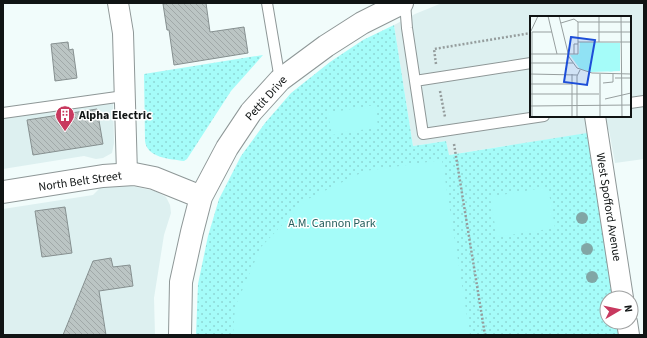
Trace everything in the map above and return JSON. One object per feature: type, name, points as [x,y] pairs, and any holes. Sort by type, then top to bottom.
[{"type":"street","points":[[118,3],[123,33],[126,174]]},
{"type":"street","name":"Pettit Drive","points":[[180,335],[181,282],[201,197],[227,148],[252,112],[280,80],[326,46],[362,23],[404,3]]},
{"type":"street","name":"West Spofford Avenue","points":[[595,117],[622,290]]},
{"type":"street","name":"North Belt Street","points":[[3,192],[103,176],[126,174],[145,175],[201,197]]},
{"type":"lane","points":[[267,3],[280,80]]},
{"type":"lane","points":[[404,3],[423,134],[537,117]]},
{"type":"lane","points":[[415,80],[530,63]]},
{"type":"lane","points":[[3,113],[124,96]]},
{"type":"lane","points":[[631,103],[644,101]]},
{"type":"path","points":[[485,335],[452,130],[445,117],[434,49],[530,34]]},
{"type":"shaded area","points":[[442,3],[644,3],[644,159],[615,163],[609,130],[448,155],[446,141],[413,146],[394,25],[415,14]]},
{"type":"shaded area","points":[[113,102],[114,143],[112,153],[103,158],[96,159],[84,156],[3,169],[3,118]]},
{"type":"shaded area","points":[[122,184],[155,191],[166,197],[170,205],[171,213],[164,235],[154,298],[155,335],[3,335],[3,209],[93,195],[101,187]]},
{"type":"green space","name":"A.M. Cannon Park","points":[[394,25],[413,146],[446,141],[449,155],[587,133],[612,290],[599,290],[599,330],[618,330],[619,335],[196,335],[198,284],[208,236],[219,199],[241,156],[265,123],[291,93],[330,62],[363,40]]},
{"type":"green space","points":[[263,55],[231,91],[187,159],[184,161],[160,157],[150,151],[145,141],[144,74]]},
{"type":"green space","points":[[375,105],[378,127],[332,135],[328,113]]},
{"type":"green space","points":[[442,160],[470,335],[233,335],[235,307],[261,247],[306,200],[365,171]]},
{"type":"green space","points":[[548,187],[555,228],[497,237],[490,197]]},
{"type":"building","points":[[206,3],[210,32],[244,27],[248,53],[174,65],[169,30],[167,30],[163,4]]},
{"type":"building","points":[[68,42],[69,50],[73,49],[77,78],[55,81],[51,44]]},
{"type":"building","name":"Alpha Electric","points":[[97,109],[103,144],[33,155],[27,120]]},
{"type":"building","points":[[65,207],[72,253],[42,257],[35,211]]},
{"type":"building","points":[[111,258],[113,267],[130,265],[133,286],[99,291],[106,335],[63,335],[93,261]]},
{"type":"place","name":"Alpha Electric","points":[[65,132]]}]
